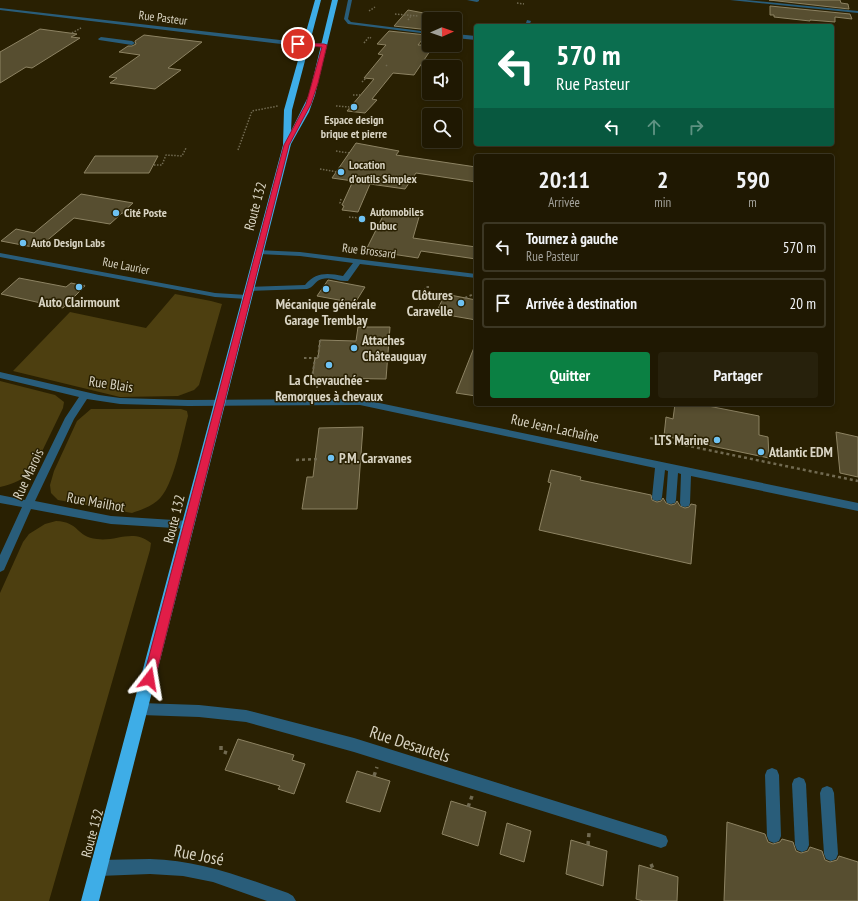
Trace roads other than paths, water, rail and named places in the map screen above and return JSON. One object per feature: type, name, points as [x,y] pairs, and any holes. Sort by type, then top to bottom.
[{"type":"highway","name":"Route 132","points":[[287,145],[305,112],[302,95],[306,45],[318,0]]},
{"type":"highway","name":"Route 132","points":[[90,901],[287,145],[288,110],[290,104],[302,95],[324,45],[335,0]]},
{"type":"street","points":[[350,0],[346,19],[350,23],[362,26],[422,32]]},
{"type":"street","points":[[469,0],[477,1]]},
{"type":"street","points":[[732,0],[858,12]]},
{"type":"street","name":"Rue Pasteur","points":[[0,9],[306,45],[324,45]]},
{"type":"street","points":[[462,37],[474,38]]},
{"type":"street","points":[[102,39],[132,43]]},
{"type":"street","name":"Rue Brossard","points":[[259,252],[300,254],[474,276]]},
{"type":"street","name":"Rue Laurier","points":[[0,255],[215,295],[308,286],[314,278],[326,276],[345,279],[358,261]]},
{"type":"street","name":"Rue Blais","points":[[0,375],[109,400],[131,402],[220,403]]},
{"type":"street","name":"Rue Marois","points":[[0,567],[70,418],[85,394]]},
{"type":"street","name":"Rue Jean-Lachaîne","points":[[220,403],[360,402],[858,507]]},
{"type":"street","points":[[657,497],[660,465]]},
{"type":"street","points":[[671,500],[674,468]]},
{"type":"street","points":[[685,503],[686,471]]},
{"type":"street","name":"Rue Mailhot","points":[[0,499],[111,520],[189,525]]},
{"type":"street","name":"Rue Desautels","points":[[141,709],[199,711],[246,716],[354,745],[662,841]]},
{"type":"street","points":[[772,775],[774,836]]},
{"type":"street","points":[[799,784],[802,845]]},
{"type":"street","points":[[827,793],[831,854]]},
{"type":"street","name":"Rue José","points":[[99,868],[166,867],[200,871],[240,883],[288,901]]},
{"type":"place","name":"Espace design brique et pierre","points":[[354,107]]},
{"type":"place","name":"Location d'outils Simplex","points":[[341,172]]},
{"type":"place","name":"Cité Poste","points":[[116,213]]},
{"type":"place","name":"Automobiles Dubuc","points":[[362,219]]},
{"type":"place","name":"Auto Design Labs","points":[[23,243]]},
{"type":"place","name":"Auto Clairmount","points":[[79,287]]},
{"type":"place","name":"Mécanique générale Garage Tremblay","points":[[326,289]]},
{"type":"place","name":"Clôtures Caravelle","points":[[461,303]]},
{"type":"place","name":"Attaches Châteauguay","points":[[354,348]]},
{"type":"place","name":"La Chevauchée - Remorques à chevaux","points":[[329,365]]},
{"type":"place","name":"LTS Marine","points":[[717,440]]},
{"type":"place","name":"Atlantic EDM","points":[[761,452]]},
{"type":"place","name":"P.M. Caravanes","points":[[331,458]]}]
